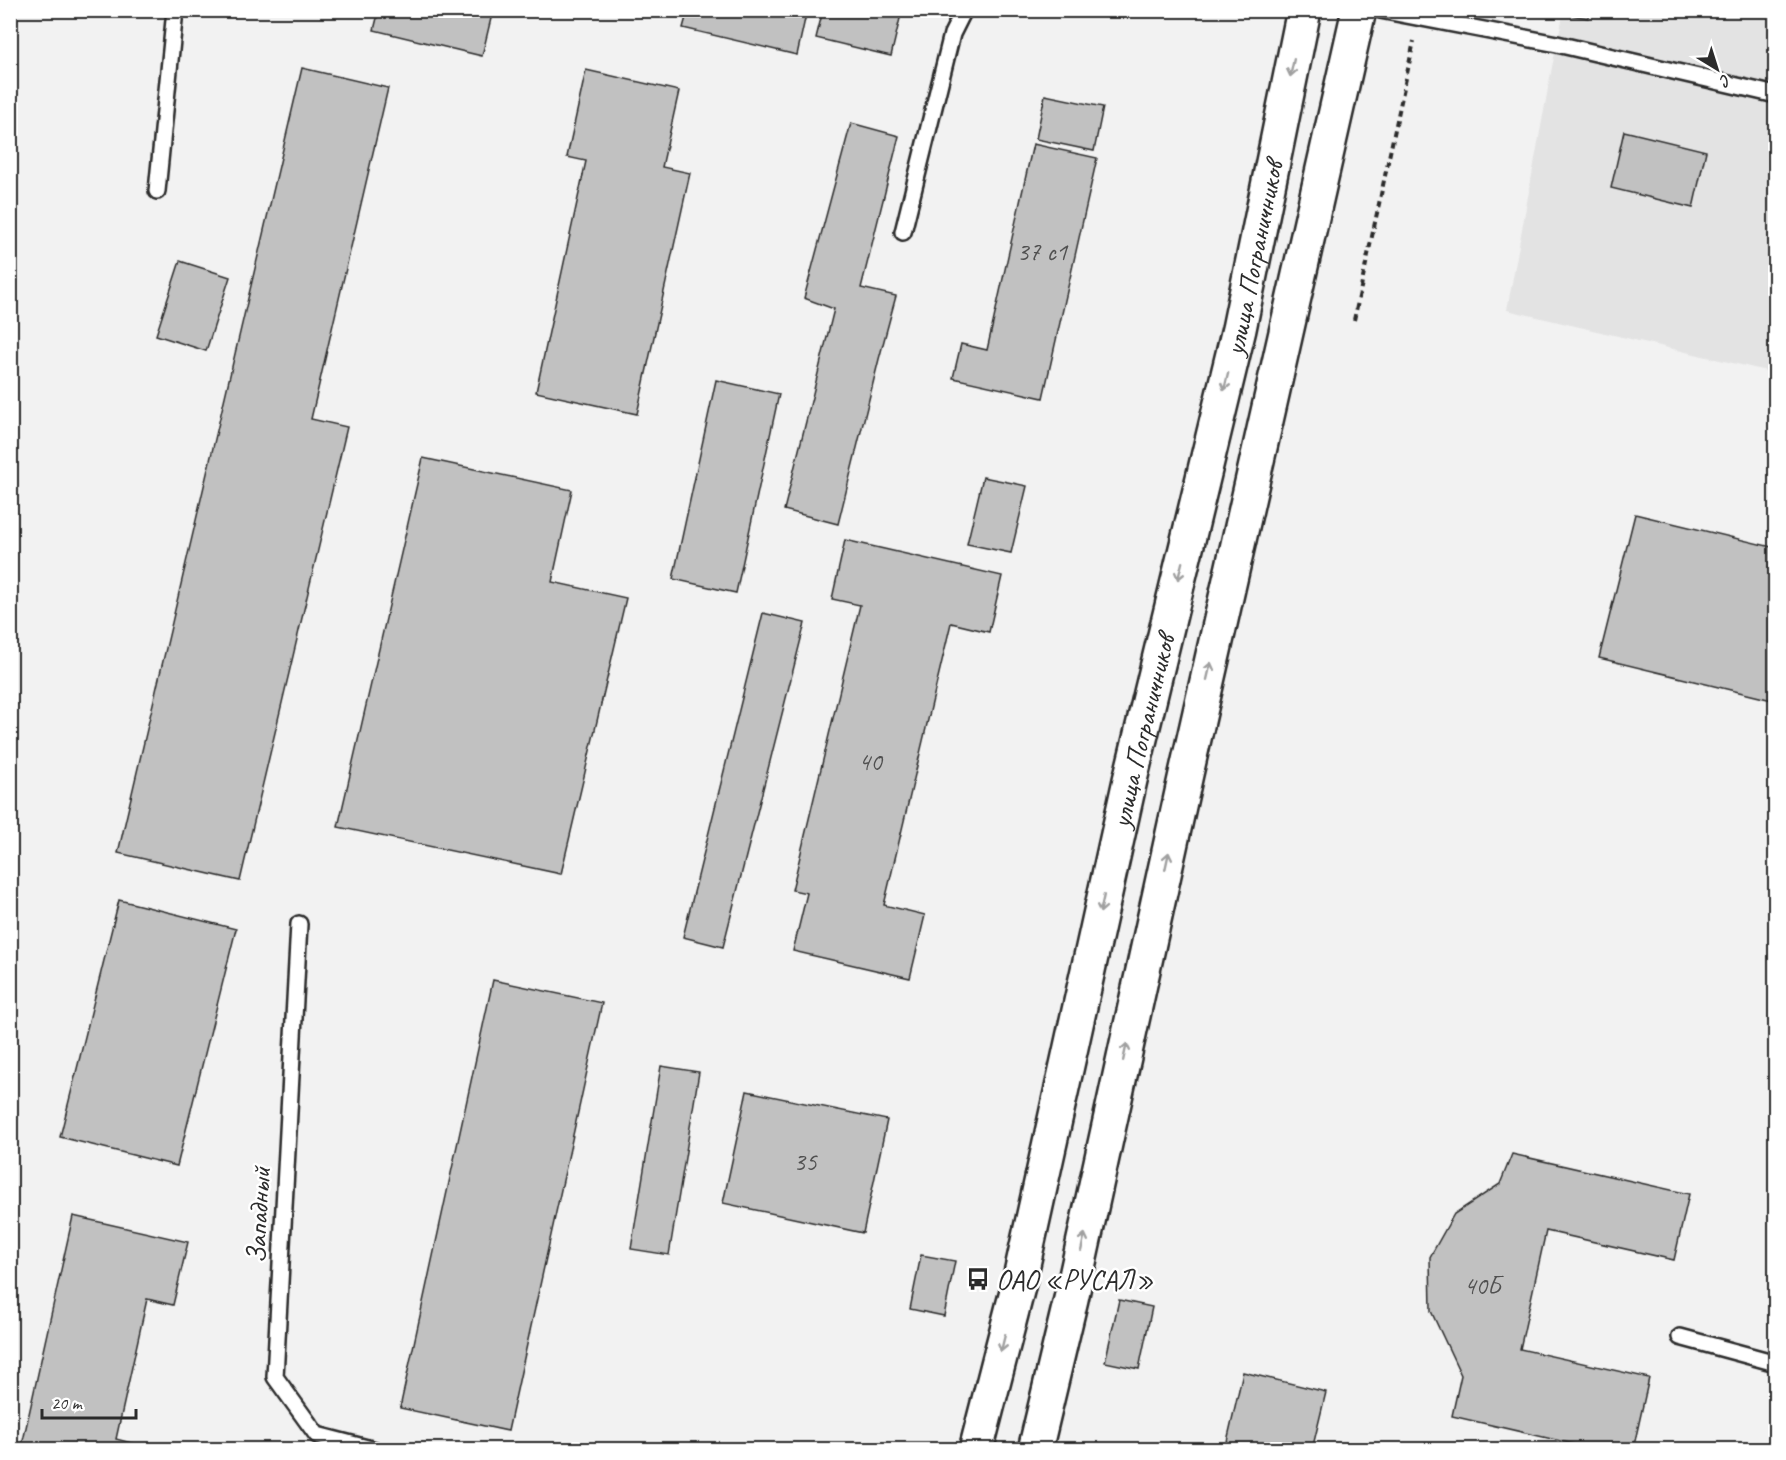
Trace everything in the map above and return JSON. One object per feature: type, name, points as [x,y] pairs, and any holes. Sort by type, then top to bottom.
[{"type":"main road","name":"улица Пограничников","points":[[1035,1449],[1071,1299],[1188,762],[1359,10]]},
{"type":"main road","name":"улица Пограничников","points":[[976,1449],[1018,1287],[1130,780],[1239,329],[1298,12]]},
{"type":"lane","points":[[157,191],[176,10]]},
{"type":"lane","points":[[903,232],[952,34],[964,10]]},
{"type":"lane","points":[[1380,10],[1557,44],[1776,95]]},
{"type":"lane","name":"Западный","points":[[299,924],[274,1377],[317,1435],[375,1449]]},
{"type":"lane","points":[[1680,1337],[1776,1363]]},
{"type":"path","points":[[1354,320],[1419,18]]},
{"type":"shaded area","points":[[1564,11],[1775,11],[1775,373],[1507,310]]},
{"type":"building","points":[[379,10],[493,10],[482,56],[374,30]]},
{"type":"building","points":[[688,10],[807,10],[797,55],[683,28]]},
{"type":"building","points":[[823,10],[902,10],[891,56],[816,38]]},
{"type":"building","points":[[1564,10],[1589,10],[1588,18],[1564,14]]},
{"type":"building","points":[[302,68],[388,88],[311,419],[347,427],[240,881],[118,853]]},
{"type":"building","points":[[586,70],[679,91],[662,167],[690,173],[637,414],[536,392],[586,161],[567,157]]},
{"type":"building","points":[[1045,95],[1103,107],[1094,151],[1036,139]]},
{"type":"building","points":[[851,123],[899,136],[861,288],[896,296],[838,524],[784,510],[834,309],[804,298]]},
{"type":"building","points":[[1624,131],[1706,151],[1693,208],[1611,188]]},
{"type":"building","points":[[1033,144],[1097,158],[1043,398],[953,378],[961,344],[987,350]]},
{"type":"building","points":[[180,261],[230,277],[206,351],[156,335]]},
{"type":"building","points":[[716,380],[779,394],[736,593],[673,579]]},
{"type":"building","points":[[423,458],[572,490],[552,582],[626,598],[561,874],[338,827]]},
{"type":"building","points":[[983,477],[1027,486],[1011,553],[967,544]]},
{"type":"building","points":[[1635,514],[1776,548],[1776,701],[1599,658]]},
{"type":"building","points":[[845,540],[1002,576],[989,632],[951,623],[884,905],[925,915],[910,978],[793,951],[807,893],[792,890],[860,605],[832,599]]},
{"type":"building","points":[[763,613],[805,623],[723,947],[683,937]]},
{"type":"building","points":[[119,900],[236,929],[177,1166],[60,1137]]},
{"type":"building","points":[[493,980],[602,1003],[508,1431],[400,1408]]},
{"type":"building","points":[[661,1066],[699,1072],[669,1255],[631,1249]]},
{"type":"building","points":[[747,1091],[887,1120],[863,1233],[723,1203]]},
{"type":"building","points":[[1512,1154],[1689,1194],[1674,1260],[1546,1231],[1520,1349],[1649,1378],[1633,1450],[1600,1450],[1452,1416],[1461,1375],[1431,1311],[1430,1257],[1454,1214],[1500,1184]]},
{"type":"building","points":[[73,1216],[188,1242],[173,1305],[147,1299],[116,1439],[158,1450],[21,1450]]},
{"type":"building","points":[[921,1255],[955,1261],[944,1316],[910,1309]]},
{"type":"building","points":[[1119,1300],[1152,1307],[1139,1369],[1105,1362]]},
{"type":"building","points":[[1243,1372],[1326,1392],[1312,1450],[1225,1450]]},
{"type":"place","name":"ОАО «РУСАЛ»","points":[[978,1279]]}]
